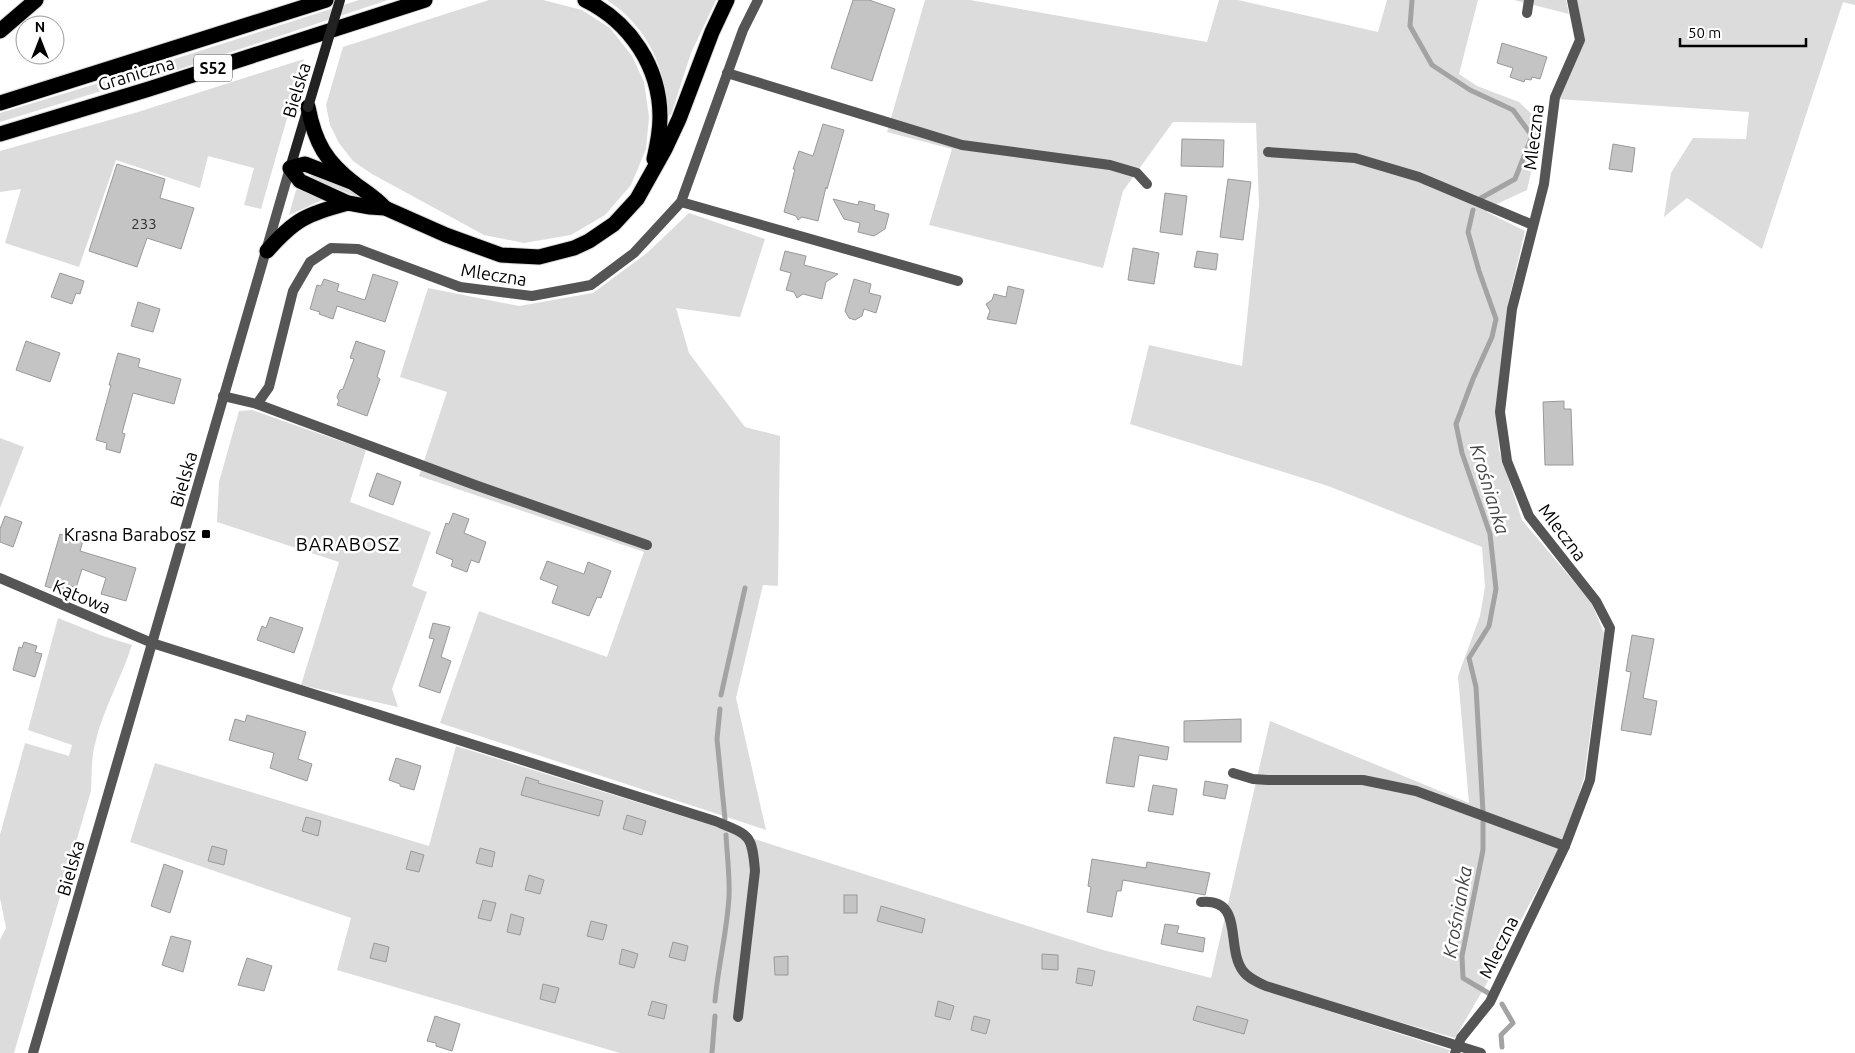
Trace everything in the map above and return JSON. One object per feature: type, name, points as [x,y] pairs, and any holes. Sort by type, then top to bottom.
[{"type":"highway","points":[[0,31],[36,0]]},
{"type":"highway","name":"Graniczna","points":[[0,103],[326,0]]},
{"type":"highway","name":"Graniczna","points":[[0,134],[150,89],[425,0]]},
{"type":"highway","points":[[585,0],[601,8],[629,33],[648,61],[654,76],[660,117],[653,165],[645,187]]},
{"type":"highway","points":[[354,183],[305,164],[290,168],[300,181],[348,203],[370,208],[385,208],[479,248],[501,255],[539,257],[574,248],[604,232],[627,212],[645,187],[679,119],[712,32],[727,0]]},
{"type":"highway","points":[[308,108],[313,131],[324,153],[354,183],[376,197],[385,208]]},
{"type":"highway","points":[[267,251],[284,231],[299,220],[317,211],[348,203]]},
{"type":"main road","name":"Bielska","points":[[290,168],[340,0]]},
{"type":"street","name":"Mleczna","points":[[257,404],[269,387],[293,291],[310,262],[330,248],[358,249],[460,287],[532,296],[591,285],[634,253],[681,202],[743,30],[758,0]]},
{"type":"street","points":[[1527,12],[1529,0]]},
{"type":"street","name":"Mleczna","points":[[1456,1049],[1461,1038],[1490,1002],[1566,846],[1590,780],[1610,628],[1596,601],[1529,516],[1506,462],[1500,412],[1512,309],[1544,184],[1555,96],[1580,40],[1572,0]]},
{"type":"street","points":[[727,73],[962,145],[1110,166],[1137,173],[1147,184]]},
{"type":"street","points":[[1268,152],[1355,158],[1419,177],[1533,225]]},
{"type":"street","name":"Bielska","points":[[33,1053],[290,168]]},
{"type":"street","points":[[681,202],[958,281]]},
{"type":"street","points":[[223,396],[257,404],[475,485],[647,545]]},
{"type":"street","name":"Kątowa","points":[[0,578],[152,643],[715,821],[745,834],[753,848],[755,871],[738,1017]]},
{"type":"street","points":[[1233,774],[1268,780],[1363,780],[1416,790],[1566,846]]},
{"type":"street","points":[[1201,902],[1212,901],[1220,904],[1229,913],[1238,963],[1243,972],[1252,979],[1273,988],[1456,1049],[1481,1053]]},
{"type":"shaded area","points":[[359,0],[388,0],[159,76],[157,74],[0,122],[0,113]]},
{"type":"shaded area","points":[[489,0],[543,0],[582,10],[610,28],[632,56],[644,82],[649,117],[646,149],[631,185],[605,215],[571,235],[524,243],[484,235],[372,174],[353,161],[339,143],[330,125],[326,105],[343,47]]},
{"type":"shaded area","points":[[607,0],[716,0],[691,53],[671,115],[668,116],[663,81],[659,65],[652,50],[634,23]]},
{"type":"shaded area","points":[[925,0],[970,0],[1207,42],[1219,0],[1238,0],[1378,32],[1387,0],[1478,0],[1459,74],[1477,86],[1519,102],[1542,124],[1527,190],[1488,208],[1487,212],[1525,231],[1509,299],[1496,406],[1499,450],[1522,520],[1591,602],[1604,633],[1584,778],[1564,840],[1487,983],[1455,1038],[1382,1017],[1310,1005],[1450,1050],[1448,1053],[620,1053],[337,970],[351,918],[130,842],[155,763],[429,846],[456,746],[1103,950],[1211,978],[1270,721],[1469,803],[1458,676],[1480,616],[1485,587],[1482,547],[1328,486],[1130,424],[1149,345],[1242,366],[1259,205],[1256,123],[1173,122],[1123,191],[1103,268],[929,225],[952,149],[887,132]]},
{"type":"shaded area","points":[[1514,0],[1566,0],[1569,14]]},
{"type":"shaded area","points":[[1577,0],[1855,0],[1855,5],[1843,2],[1762,249],[1687,198],[1664,217],[1671,173],[1693,138],[1746,139],[1749,112],[1558,99],[1585,40]]},
{"type":"shaded area","points":[[304,59],[261,209],[244,205],[254,168],[208,156],[200,188],[116,160],[79,267],[5,243],[21,189],[0,192],[0,151],[138,112]]},
{"type":"shaded area","points":[[311,175],[322,176],[378,202],[377,205],[311,178]]},
{"type":"shaded area","points":[[298,189],[322,200],[289,215],[296,190]]},
{"type":"shaded area","points":[[689,213],[765,239],[740,317],[676,308],[689,353],[745,427],[780,436],[778,586],[763,585],[736,698],[766,830],[440,723],[479,611],[607,657],[644,552],[419,476],[447,392],[400,377],[428,288],[519,306],[593,293],[647,253]]},
{"type":"shaded area","points":[[252,410],[366,450],[350,502],[431,532],[412,586],[427,592],[392,689],[398,707],[301,685],[339,562],[217,522],[219,482],[239,411]]},
{"type":"shaded area","points":[[0,438],[24,447],[0,508]]},
{"type":"shaded area","points":[[58,618],[132,645],[98,731],[93,756],[91,791],[14,1053],[0,1053],[0,940],[6,928],[0,898],[0,835],[25,743],[69,756],[72,745],[28,730]]},
{"type":"building","points":[[853,0],[869,0],[895,9],[872,81],[831,68]]},
{"type":"building","points":[[1502,43],[1547,57],[1540,79],[1532,77],[1531,80],[1525,79],[1524,82],[1510,77],[1513,68],[1497,63]]},
{"type":"building","points":[[823,124],[844,130],[827,189],[826,187],[818,221],[802,217],[798,220],[796,216],[784,212],[795,169],[793,169],[799,151],[813,156]]},
{"type":"building","points":[[1182,139],[1224,140],[1223,167],[1181,166]]},
{"type":"building","points":[[1613,144],[1635,148],[1632,172],[1609,169]]},
{"type":"building","points":[[117,164],[165,179],[160,198],[194,208],[181,249],[147,238],[137,267],[89,251]]},
{"type":"building","points":[[1228,179],[1251,182],[1243,240],[1220,237]]},
{"type":"building","points":[[1165,193],[1187,196],[1182,235],[1160,232]]},
{"type":"building","points":[[833,199],[858,205],[859,201],[875,205],[874,210],[889,214],[885,229],[874,236],[858,232],[860,223],[844,219]]},
{"type":"building","points":[[1133,248],[1159,253],[1154,284],[1128,280]]},
{"type":"building","points":[[785,251],[806,256],[804,265],[838,274],[826,282],[822,299],[803,294],[797,298],[794,292],[786,290],[791,273],[780,270]]},
{"type":"building","points":[[1197,251],[1218,254],[1216,270],[1194,267]]},
{"type":"building","points":[[60,273],[84,281],[80,294],[76,293],[72,304],[51,297]]},
{"type":"building","points":[[373,274],[398,282],[385,322],[337,306],[333,319],[310,309],[317,285],[321,286],[324,279],[339,284],[337,291],[365,300]]},
{"type":"building","points":[[854,279],[871,284],[869,293],[881,296],[876,313],[864,309],[862,316],[855,320],[849,318],[845,311]]},
{"type":"building","points":[[1008,286],[1024,290],[1016,324],[987,319],[990,311],[986,304],[992,300],[994,294],[1006,297]]},
{"type":"building","points":[[138,302],[160,309],[153,332],[131,326]]},
{"type":"building","points":[[26,341],[60,353],[50,382],[16,370]]},
{"type":"building","points":[[356,341],[385,351],[377,377],[380,379],[367,416],[337,405],[339,401],[337,397],[340,390],[343,389],[354,359],[350,358]]},
{"type":"building","points":[[118,353],[140,359],[138,367],[181,379],[174,404],[133,393],[122,433],[125,434],[120,453],[106,449],[107,443],[96,440]]},
{"type":"building","points":[[1564,401],[1564,409],[1571,409],[1573,465],[1545,465],[1543,402]]},
{"type":"building","points":[[377,473],[401,482],[393,505],[369,496]]},
{"type":"building","points":[[453,513],[469,519],[464,533],[486,542],[479,563],[471,560],[467,572],[451,566],[453,560],[436,553],[446,523],[449,524]]},
{"type":"building","points":[[5,516],[22,522],[13,547],[0,542],[0,529]]},
{"type":"building","points":[[60,534],[83,541],[80,551],[136,568],[126,601],[101,594],[106,578],[82,569],[76,588],[71,586],[68,594],[45,586]]},
{"type":"building","points":[[547,561],[584,574],[588,562],[611,571],[601,598],[597,597],[589,616],[552,603],[558,586],[540,579]]},
{"type":"building","points":[[270,617],[303,628],[294,653],[257,640],[262,626],[266,628]]},
{"type":"building","points":[[433,623],[450,627],[441,657],[451,661],[440,693],[419,686],[434,639],[429,638]]},
{"type":"building","points":[[1632,635],[1654,639],[1643,698],[1657,701],[1651,735],[1621,730],[1631,672],[1626,671]]},
{"type":"building","points":[[24,642],[37,646],[35,652],[42,654],[35,677],[13,670],[19,647],[22,648]]},
{"type":"building","points":[[247,715],[306,732],[298,759],[312,764],[307,781],[270,768],[274,753],[229,740],[235,719],[245,722]]},
{"type":"building","points":[[1241,719],[1241,742],[1184,742],[1184,721]]},
{"type":"building","points":[[1114,737],[1169,747],[1167,760],[1139,755],[1134,787],[1106,783]]},
{"type":"building","points":[[396,758],[421,766],[414,790],[389,780]]},
{"type":"building","points":[[526,777],[539,781],[538,783],[603,801],[599,816],[521,795]]},
{"type":"building","points":[[1205,781],[1228,785],[1225,799],[1203,795]]},
{"type":"building","points":[[1153,785],[1177,789],[1173,815],[1148,811]]},
{"type":"building","points":[[627,815],[646,821],[642,835],[623,829]]},
{"type":"building","points":[[306,817],[321,821],[318,836],[302,831]]},
{"type":"building","points":[[212,846],[227,850],[224,865],[208,861]]},
{"type":"building","points":[[480,848],[495,852],[492,867],[476,863]]},
{"type":"building","points":[[411,851],[424,855],[419,872],[406,869]]},
{"type":"building","points":[[1092,859],[1146,868],[1147,862],[1210,873],[1205,895],[1123,880],[1121,891],[1117,891],[1112,917],[1087,912],[1091,887],[1088,886]]},
{"type":"building","points":[[164,864],[183,871],[170,913],[151,906]]},
{"type":"building","points":[[529,875],[544,880],[540,894],[525,890]]},
{"type":"building","points":[[844,895],[857,895],[857,913],[844,913]]},
{"type":"building","points":[[483,900],[496,903],[491,921],[478,918]]},
{"type":"building","points":[[881,906],[925,919],[922,933],[877,921]]},
{"type":"building","points":[[511,914],[524,918],[520,935],[507,932]]},
{"type":"building","points":[[591,921],[607,925],[603,940],[587,936]]},
{"type":"building","points":[[1165,924],[1179,926],[1177,933],[1205,938],[1203,952],[1161,944]]},
{"type":"building","points":[[171,936],[191,941],[183,972],[162,965]]},
{"type":"building","points":[[673,942],[688,946],[685,961],[669,957]]},
{"type":"building","points":[[374,943],[389,947],[386,962],[370,958]]},
{"type":"building","points":[[622,949],[638,954],[634,968],[619,964]]},
{"type":"building","points":[[1042,954],[1058,955],[1058,970],[1042,969]]},
{"type":"building","points":[[788,956],[788,975],[775,975],[774,957]]},
{"type":"building","points":[[247,958],[272,966],[264,991],[238,985]]},
{"type":"building","points":[[1078,968],[1095,971],[1092,986],[1076,983]]},
{"type":"building","points":[[543,984],[559,988],[555,1003],[540,999]]},
{"type":"building","points":[[652,1001],[667,1005],[664,1019],[648,1015]]},
{"type":"building","points":[[938,1001],[954,1006],[950,1020],[935,1016]]},
{"type":"building","points":[[1197,1006],[1248,1020],[1244,1034],[1193,1020]]},
{"type":"building","points":[[435,1016],[460,1024],[452,1051],[427,1041]]},
{"type":"building","points":[[974,1016],[990,1020],[986,1034],[971,1030]]},
{"type":"waterway","name":"Krośnianka","points":[[1412,0],[1410,26],[1432,65],[1470,90],[1513,110],[1532,136],[1515,179],[1481,198]]},
{"type":"waterway","name":"Krośnianka","points":[[1473,210],[1468,232],[1496,319],[1492,337],[1456,424],[1462,453],[1490,534],[1496,589],[1489,626],[1469,658],[1476,687],[1483,812]]},
{"type":"waterway","points":[[721,695],[745,588]]},
{"type":"waterway","points":[[720,709],[717,739],[725,819]]},
{"type":"waterway","name":"Krośnianka","points":[[1483,820],[1483,850],[1462,956],[1463,978],[1490,994]]},
{"type":"waterway","points":[[715,1001],[729,897],[726,835]]},
{"type":"waterway","name":"Krośnianka","points":[[1502,1004],[1513,1023],[1501,1035],[1502,1047]]},
{"type":"waterway","points":[[712,1053],[715,1016]]},
{"type":"place","name":"Krasna Barabosz","points":[[206,534]]},
{"type":"district","name":"BARABOSZ","points":[[348,544]]}]
